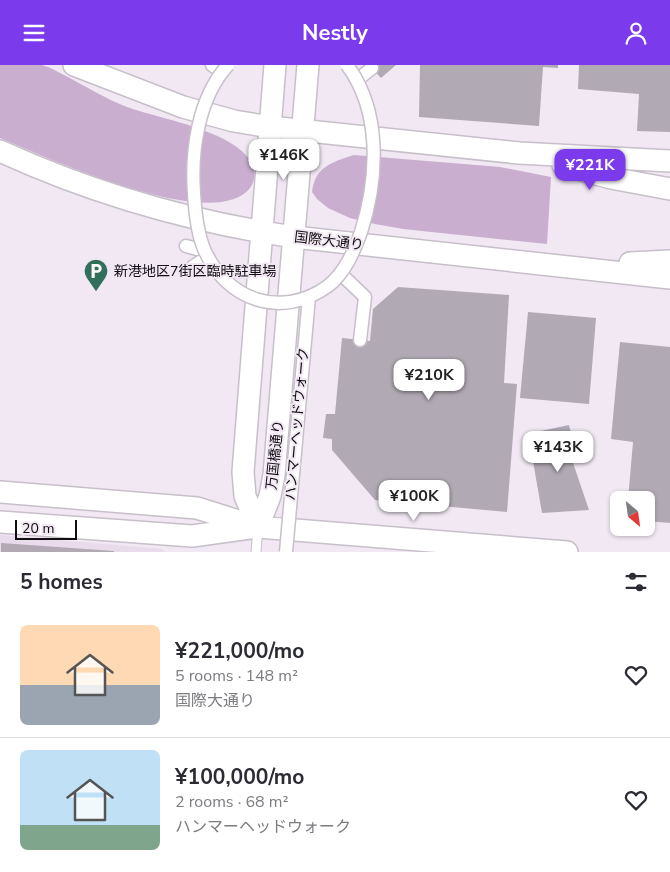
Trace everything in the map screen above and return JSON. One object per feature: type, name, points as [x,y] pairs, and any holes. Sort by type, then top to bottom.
[{"type":"street","points":[[74,65],[183,107],[234,121],[270,127],[519,153],[670,161]]},
{"type":"street","name":"万国橋通り","points":[[258,527],[245,496],[243,472],[275,65]]},
{"type":"street","name":"万国橋通り","points":[[258,527],[270,496],[274,475],[308,65]]},
{"type":"street","points":[[221,67],[206,105],[195,147],[194,198],[199,236],[205,252],[224,281],[256,300],[274,303],[294,302],[309,297],[328,286],[340,273],[357,242],[370,201],[373,142],[370,122],[357,80],[346,65]]},
{"type":"street","points":[[357,80],[372,68]]},
{"type":"street","name":"国際大通り","points":[[0,151],[35,167],[113,196],[184,216],[262,233],[670,278]]},
{"type":"street","points":[[519,153],[611,177],[670,189]]},
{"type":"street","points":[[186,246],[205,252]]},
{"type":"street","points":[[192,267],[205,252]]},
{"type":"street","points":[[548,266],[670,261]]},
{"type":"street","points":[[340,273],[365,297],[360,340]]},
{"type":"street","name":"ハンマーヘッドウォーク","points":[[286,552],[309,297]]},
{"type":"street","points":[[0,492],[197,508],[258,527]]},
{"type":"street","points":[[0,522],[192,536],[258,527],[567,552]]},
{"type":"lane","points":[[256,552],[258,527]]},
{"type":"shaded area","points":[[0,65],[42,65],[127,107],[213,134],[243,152],[252,163],[254,179],[252,185],[230,200],[202,203],[166,198],[89,174],[0,138]]},
{"type":"shaded area","points":[[354,155],[500,167],[551,177],[547,244],[403,229],[350,218],[328,208],[312,192],[317,176],[326,166]]},
{"type":"shaded area","points":[[0,535],[162,549],[165,552],[0,552]]},
{"type":"building","points":[[369,65],[396,65],[381,78]]},
{"type":"building","points":[[420,65],[558,65],[558,68],[543,67],[539,126],[419,117]]},
{"type":"building","points":[[579,65],[670,65],[670,132],[637,131],[639,94],[578,89]]},
{"type":"building","points":[[398,287],[509,295],[504,383],[517,384],[507,512],[375,500],[332,450],[332,439],[323,438],[326,414],[335,414],[342,338],[370,341],[373,309]]},
{"type":"building","points":[[528,312],[596,318],[589,404],[520,398]]},
{"type":"building","points":[[620,342],[670,347],[670,523],[655,522],[655,491],[629,491],[633,442],[611,439]]},
{"type":"building","points":[[569,425],[574,447],[568,448],[589,510],[542,513],[533,461],[535,452],[540,449],[536,432]]},
{"type":"building","points":[[1,543],[114,551],[114,552],[1,552]]},
{"type":"place","name":"新港地区7街区臨時駐車場","points":[[96,292]]}]
